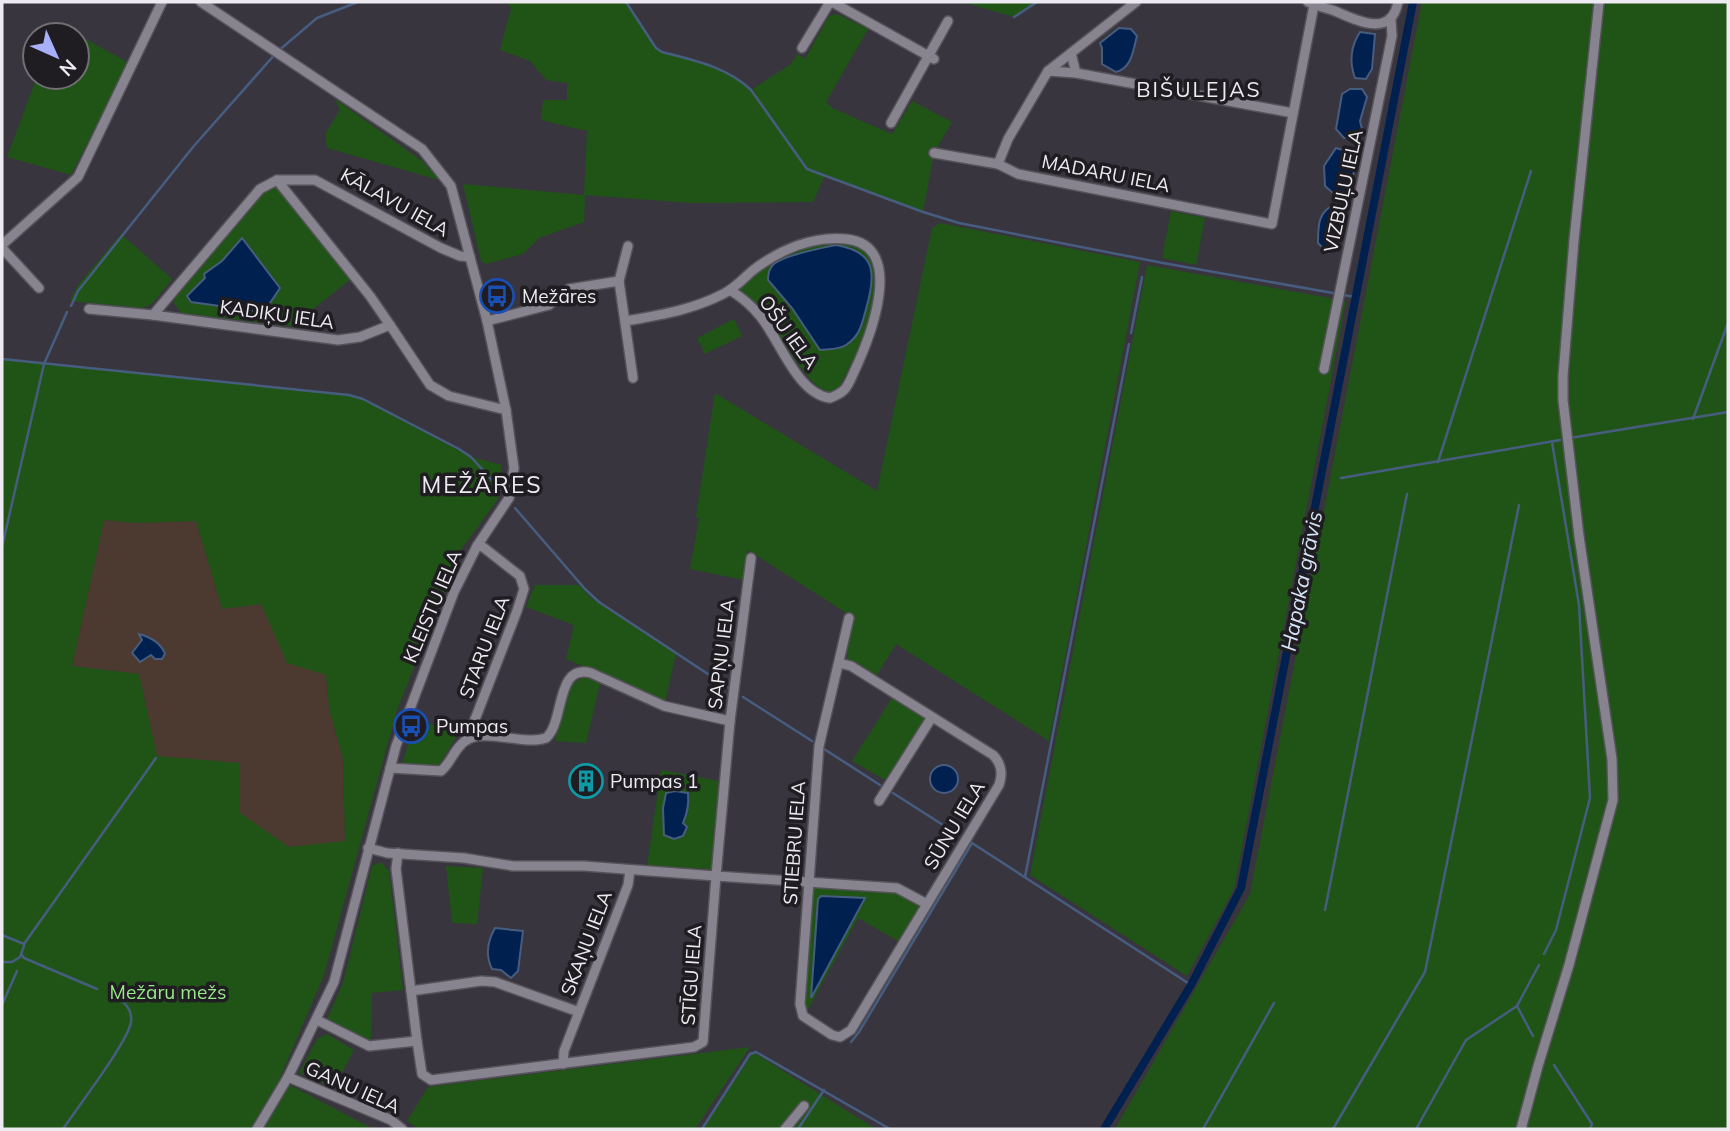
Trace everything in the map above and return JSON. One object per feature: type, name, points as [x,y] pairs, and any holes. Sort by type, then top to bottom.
[{"type":"street","points":[[39,288],[2,247],[78,177],[162,2]]},
{"type":"street","name":"KLEISTU IELA","points":[[201,2],[422,149],[451,186],[487,321],[506,410],[514,468],[506,504],[477,546],[450,604],[413,698],[368,848],[340,964],[317,1020],[257,1129]]},
{"type":"street","points":[[802,48],[830,2],[931,57]]},
{"type":"street","points":[[998,164],[1008,139],[1048,71],[1136,2]]},
{"type":"street","name":"VIZBUĻU IELA","points":[[1324,369],[1392,36],[1391,20],[1398,2]]},
{"type":"street","points":[[1521,1129],[1613,800],[1612,758],[1579,536],[1563,400],[1574,240],[1599,2]]},
{"type":"street","points":[[1048,71],[1076,73],[1293,113],[1311,3],[1351,19],[1382,24],[1391,20]]},
{"type":"street","points":[[891,123],[931,57],[948,21]]},
{"type":"street","points":[[1071,53],[1076,73]]},
{"type":"street","name":"MADARU IELA","points":[[934,153],[998,164],[1018,174],[1272,223],[1293,113]]},
{"type":"street","points":[[153,315],[260,189],[276,180],[370,296],[430,385],[449,396],[506,410]]},
{"type":"street","name":"KĀLAVU IELA","points":[[276,180],[316,180],[441,248],[470,257]]},
{"type":"street","name":"OŠU IELA","points":[[626,321],[694,308],[730,290],[771,257],[798,245],[845,239],[857,241],[868,248],[878,263],[876,318],[868,342],[845,390],[830,398],[817,395],[799,377],[760,315],[730,290]]},
{"type":"street","points":[[628,246],[619,281],[633,378]]},
{"type":"street","points":[[487,321],[549,305],[569,289],[619,281]]},
{"type":"street","name":"KADIĶU IELA","points":[[89,309],[338,340],[360,337],[390,325]]},
{"type":"street","name":"STARU IELA","points":[[467,740],[524,589],[520,576],[483,547],[477,546]]},
{"type":"street","name":"SAPŅU IELA","points":[[467,740],[478,736],[534,740],[546,738],[554,727],[567,682],[572,675],[580,671],[591,673],[671,708],[730,721],[751,558]]},
{"type":"street","name":"STIEBRU IELA","points":[[849,618],[819,746],[801,1013],[834,1036],[842,1037],[851,1030]]},
{"type":"street","name":"SŪNU IELA","points":[[839,663],[851,666],[995,757],[1001,777],[999,785],[851,1030]]},
{"type":"street","points":[[878,801],[932,717]]},
{"type":"street","points":[[716,876],[730,721]]},
{"type":"street","points":[[390,768],[442,771],[467,740]]},
{"type":"street","points":[[368,848],[525,867],[567,865],[897,888],[927,904]]},
{"type":"street","points":[[398,853],[397,869],[411,991]]},
{"type":"street","name":"SKAŅU IELA","points":[[411,991],[481,981],[495,982],[579,1012],[628,885],[630,870]]},
{"type":"street","name":"STĪGU IELA","points":[[411,991],[422,1074],[431,1080],[694,1047],[704,1041],[716,876]]},
{"type":"street","points":[[563,1064],[564,1051],[579,1012]]},
{"type":"street","points":[[317,1020],[369,1046],[418,1041]]},
{"type":"street","name":"GANU IELA","points":[[288,1077],[391,1120],[402,1129]]},
{"type":"street","points":[[785,1129],[804,1106]]},
{"type":"shaded area","points":[[104,520],[136,523],[196,521],[222,609],[261,604],[269,622],[326,675],[329,709],[343,759],[345,842],[289,847],[239,813],[240,763],[157,757],[139,674],[72,666]]},
{"type":"green space","points":[[506,2],[626,2],[656,48],[721,70],[751,90],[791,64],[797,54],[805,59],[829,16],[837,14],[868,29],[826,102],[832,108],[892,134],[912,101],[952,122],[934,153],[923,212],[825,175],[813,202],[691,203],[585,195],[584,222],[539,238],[523,254],[486,264],[481,261],[463,184],[584,195],[587,131],[541,120],[543,100],[567,100],[567,83],[546,80],[530,61],[500,50],[511,8]]},
{"type":"green space","points":[[962,2],[1037,2],[1014,17]]},
{"type":"green space","points":[[1422,2],[1728,2],[1728,1129],[1115,1129],[1250,894]]},
{"type":"green space","points":[[91,42],[129,63],[71,175],[7,157],[32,91],[91,91]]},
{"type":"green space","points":[[335,99],[422,161],[439,180],[327,148],[325,134],[340,110]]},
{"type":"green space","points":[[275,187],[282,191],[352,278],[307,314],[321,330],[181,313],[174,303],[175,296],[265,192]]},
{"type":"green space","points":[[1171,211],[1205,218],[1196,265],[1162,258]]},
{"type":"green space","points":[[940,223],[1140,262],[1049,741],[896,644],[875,678],[847,661],[854,618],[748,550],[744,580],[690,569],[715,393],[877,491],[932,228]]},
{"type":"green space","points":[[121,234],[172,279],[153,303],[143,308],[70,301],[78,285]]},
{"type":"green space","points":[[846,241],[868,250],[875,271],[875,287],[869,318],[852,363],[837,391],[828,393],[809,378],[788,351],[765,312],[739,292],[745,280],[755,270],[769,262],[801,249]],"holes":[[[836,245],[852,248],[797,317],[782,294],[808,253]]]},
{"type":"green space","points":[[1147,265],[1346,301],[1234,889],[1187,976],[1030,875]]},
{"type":"green space","points":[[734,319],[742,336],[705,354],[697,338]]},
{"type":"green space","name":"Mežāru mežs","points":[[2,359],[349,395],[363,399],[471,457],[502,465],[498,499],[460,551],[397,710],[324,975],[279,1080],[250,1129],[2,1129]],"holes":[[[104,520],[136,523],[196,521],[222,609],[261,604],[287,663],[326,675],[329,709],[343,759],[345,841],[289,847],[240,813],[240,763],[157,756],[139,674],[72,666]]]},
{"type":"green space","points":[[535,585],[579,585],[591,598],[676,654],[665,702],[566,659],[574,625],[526,607]]},
{"type":"green space","points":[[583,677],[600,683],[586,743],[555,741],[571,685]]},
{"type":"green space","points":[[892,698],[926,719],[887,781],[852,761]]},
{"type":"green space","points":[[416,719],[458,734],[439,765],[402,764]]},
{"type":"green space","points":[[661,770],[719,781],[711,869],[647,866]]},
{"type":"green space","points":[[381,862],[389,871],[403,990],[372,993],[371,1041],[327,1019],[343,983],[372,866]]},
{"type":"green space","points":[[446,866],[483,868],[477,924],[452,923]]},
{"type":"green space","points":[[812,887],[900,893],[920,906],[898,941],[858,918],[807,1011],[804,1008]]},
{"type":"green space","points":[[327,1034],[354,1050],[334,1088],[299,1073],[317,1039]]},
{"type":"green space","points":[[750,1047],[695,1129],[419,1129],[407,1121],[428,1087]]},
{"type":"green space","points":[[753,1052],[876,1129],[703,1129]]},
{"type":"green space","points":[[290,1085],[373,1129],[264,1129]]},
{"type":"water","points":[[1119,28],[1131,29],[1137,36],[1129,63],[1116,72],[1102,64],[1100,43]]},
{"type":"water","points":[[1360,32],[1375,34],[1372,69],[1366,79],[1355,78],[1352,66],[1353,48]]},
{"type":"water","points":[[1350,89],[1362,89],[1367,97],[1358,138],[1344,138],[1336,129],[1342,94]]},
{"type":"water","points":[[1336,148],[1353,153],[1356,164],[1349,190],[1342,194],[1333,193],[1325,186],[1324,166]]},
{"type":"water","points":[[1336,204],[1344,214],[1335,249],[1328,253],[1318,243],[1319,225],[1322,215]]},
{"type":"water","points":[[242,238],[280,288],[264,312],[191,302],[187,296],[205,278],[204,274],[222,261]]},
{"type":"water","points":[[836,245],[849,248],[866,259],[872,275],[871,285],[862,325],[854,338],[840,348],[820,350],[792,308],[768,280],[768,276],[771,267],[779,261]]},
{"type":"water","points":[[139,634],[161,647],[165,654],[162,659],[155,659],[151,655],[140,662],[132,653],[142,640]]},
{"type":"water","points":[[944,765],[954,769],[958,779],[954,789],[944,793],[934,789],[930,779],[934,769]]},
{"type":"water","points":[[666,793],[688,793],[688,801],[683,823],[687,827],[683,836],[674,839],[664,835],[663,808]]},
{"type":"water","points":[[821,896],[865,898],[811,998],[818,899]]},
{"type":"water","points":[[495,928],[523,931],[518,971],[511,978],[501,970],[492,969],[488,959],[490,938]]},
{"type":"waterway","points":[[71,306],[78,291],[193,147],[277,52],[317,18],[358,2]]},
{"type":"waterway","points":[[626,2],[656,48],[721,70],[751,90],[807,169],[959,223],[1333,293]]},
{"type":"waterway","points":[[1014,17],[1037,2]]},
{"type":"waterway","name":"Hapaka grāvis","points":[[1104,1129],[1191,985],[1241,888],[1413,2]]},
{"type":"waterway","points":[[1438,462],[1531,171]]},
{"type":"waterway","points":[[1131,333],[1142,277]]},
{"type":"waterway","points":[[1344,295],[1354,297]]},
{"type":"waterway","points":[[2,547],[44,364],[67,312]]},
{"type":"waterway","points":[[1693,419],[1728,323]]},
{"type":"waterway","points":[[1025,877],[1129,344]]},
{"type":"waterway","points":[[2,359],[349,395],[363,399],[459,449],[471,457],[501,490]]},
{"type":"waterway","points":[[1570,438],[1728,412]]},
{"type":"waterway","points":[[1341,478],[1560,440]]},
{"type":"waterway","points":[[1544,954],[1556,930],[1590,798],[1579,605],[1552,442]]},
{"type":"waterway","points":[[1325,910],[1407,494]]},
{"type":"waterway","points":[[1333,1129],[1425,972],[1519,505]]},
{"type":"waterway","points":[[515,508],[599,602],[729,688]]},
{"type":"waterway","points":[[743,697],[812,741]]},
{"type":"waterway","points":[[824,749],[880,785]]},
{"type":"waterway","points":[[2,935],[24,944],[156,758]]},
{"type":"waterway","points":[[893,793],[957,834]]},
{"type":"waterway","points":[[851,1042],[972,843],[1191,985]]},
{"type":"waterway","points":[[2,962],[12,962],[20,957],[24,946]]},
{"type":"waterway","points":[[21,954],[24,958],[97,989]]},
{"type":"waterway","points":[[1416,1129],[1466,1040],[1517,1006],[1539,965]]},
{"type":"waterway","points":[[2,1005],[17,971]]},
{"type":"waterway","points":[[63,1129],[112,1059],[128,1031],[131,1022],[128,1007],[109,993]]},
{"type":"waterway","points":[[1203,1129],[1274,1003]]},
{"type":"waterway","points":[[1517,1006],[1533,1036]]},
{"type":"waterway","points":[[702,1129],[750,1054],[756,1052],[890,1129]]},
{"type":"waterway","points":[[1554,1065],[1592,1124],[1590,1129]]},
{"type":"waterway","points":[[798,1129],[824,1090]]},
{"type":"place","name":"Mežāres","points":[[497,296]]},
{"type":"place","name":"Pumpas","points":[[411,726]]},
{"type":"place","name":"Pumpas 1","points":[[586,781]]},
{"type":"district","name":"BIŠULEJAS","points":[[1199,89]]},
{"type":"district","name":"MEŽĀRES","points":[[482,484]]}]
